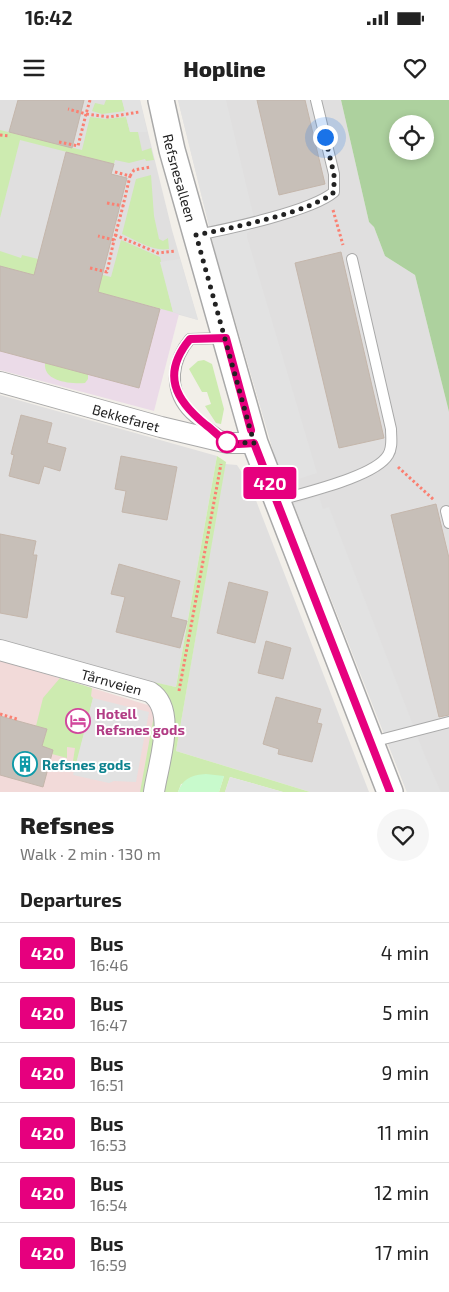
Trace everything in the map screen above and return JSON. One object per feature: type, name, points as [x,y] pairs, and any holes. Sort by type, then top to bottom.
[{"type":"street","name":"Refsnesalleen","points":[[161,100],[196,235],[254,443],[390,792]]},
{"type":"street","name":"Bekkefaret","points":[[0,382],[161,427],[228,443],[254,443]]},
{"type":"street","name":"Tårnveien","points":[[0,650],[150,692],[160,701],[163,709]]},
{"type":"street","points":[[154,792],[164,726],[163,709]]},
{"type":"lane","points":[[196,235],[307,207],[325,200],[334,192],[334,174],[316,100]]},
{"type":"lane","points":[[276,501],[344,481],[373,468],[387,457],[392,446],[391,429],[352,259]]},
{"type":"lane","points":[[226,338],[190,339],[179,352],[175,369],[176,390],[187,410],[228,443]]},
{"type":"lane","points":[[446,511],[449,524]]},
{"type":"lane","points":[[371,742],[449,722]]},
{"type":"path","points":[[59,142],[78,146],[90,100]]},
{"type":"path","points":[[68,109],[101,117],[125,114]]},
{"type":"path","points":[[0,136],[10,136]]},
{"type":"path","points":[[90,268],[107,272],[130,176],[134,170],[151,167]]},
{"type":"path","points":[[114,172],[130,176]]},
{"type":"path","points":[[325,200],[336,214],[344,251],[352,259]]},
{"type":"path","points":[[107,202],[123,206]]},
{"type":"path","points":[[115,235],[158,253],[174,252]]},
{"type":"path","points":[[98,236],[114,240]]},
{"type":"path","points":[[163,709],[174,704],[180,687],[223,451],[228,443]]},
{"type":"path","points":[[387,457],[446,511]]},
{"type":"path","points":[[0,714],[17,719]]},
{"type":"shaded area","points":[[0,100],[140,100],[172,230],[198,320],[0,266]]},
{"type":"shaded area","points":[[122,100],[140,100],[147,132],[130,132]]},
{"type":"shaded area","points":[[178,100],[341,100],[369,222],[374,227],[385,256],[415,275],[449,412],[449,792],[407,792],[294,504],[285,491],[216,254]]},
{"type":"shaded area","points":[[178,100],[226,100],[253,214],[255,228],[247,233],[247,237],[317,473],[295,480],[291,469],[287,469],[294,489],[285,491],[216,254]]},
{"type":"shaded area","points":[[180,259],[198,320],[173,312],[160,262]]},
{"type":"shaded area","points":[[0,266],[179,314],[154,411],[0,370]]},
{"type":"shaded area","points":[[0,395],[217,456],[176,687],[126,677],[0,642]]},
{"type":"shaded area","points":[[225,464],[237,465],[250,485],[369,792],[310,792],[176,751]]},
{"type":"shaded area","points":[[319,496],[323,509],[329,507],[425,756],[441,792],[407,792],[294,504]]},
{"type":"shaded area","name":"Hotell Refsnes gods","points":[[0,660],[151,706],[156,713],[156,729],[145,792],[0,792]]},
{"type":"shaded area","points":[[93,698],[149,712],[136,782],[114,781],[109,783],[73,775]]},
{"type":"shaded area","points":[[230,777],[283,792],[225,792]]},
{"type":"green space","points":[[106,100],[122,100],[125,111],[102,114],[92,111],[95,103],[104,105]]},
{"type":"green space","points":[[341,100],[449,100],[449,412],[415,275],[385,256],[374,227],[369,222]]},
{"type":"green space","points":[[90,117],[106,119],[126,117],[130,132],[138,132],[142,151],[151,148],[154,160],[146,161],[145,159],[129,163],[115,160],[114,164],[20,140],[0,218],[0,130],[82,150]]},
{"type":"green space","points":[[151,175],[154,216],[159,239],[163,241],[168,238],[169,249],[157,249],[122,234],[136,179]]},
{"type":"green space","points":[[121,240],[160,257],[173,312],[0,266],[0,251],[21,258],[22,255],[111,277]]},
{"type":"green space","points":[[204,360],[212,364],[224,409],[221,424],[216,423],[205,406],[211,404],[207,392],[202,392],[189,369],[198,361]]},
{"type":"green space","points":[[45,363],[88,374],[88,379],[85,383],[73,383],[53,378],[48,374]]},
{"type":"green space","points":[[217,456],[226,462],[176,751],[310,792],[283,792],[230,777],[225,792],[219,792],[224,776],[181,784],[178,792],[162,792],[173,711],[168,698],[153,682],[176,687]]},
{"type":"green space","points":[[60,678],[92,688],[91,696],[93,698],[77,762],[73,761],[75,748],[67,747],[67,758],[52,754],[53,750],[42,746],[47,729],[36,726],[43,698]]},
{"type":"green space","points":[[154,715],[156,729],[145,792],[140,792]]},
{"type":"green space","points":[[196,775],[224,776],[219,792],[178,792],[185,780]]},
{"type":"building","points":[[18,100],[84,100],[72,148],[9,132]]},
{"type":"building","points":[[257,100],[305,100],[325,184],[279,195]]},
{"type":"building","points":[[66,152],[114,164],[111,174],[127,178],[98,292],[160,309],[139,388],[0,351],[0,266],[34,275]]},
{"type":"building","points":[[341,252],[384,438],[339,448],[295,263]]},
{"type":"building","points":[[21,415],[52,423],[47,443],[66,448],[60,471],[44,466],[39,484],[9,476],[14,455],[11,454]]},
{"type":"building","points":[[121,456],[177,467],[167,520],[122,512],[126,491],[115,489]]},
{"type":"building","points":[[436,504],[449,558],[449,715],[439,717],[391,515]]},
{"type":"building","points":[[0,534],[36,541],[33,555],[37,555],[27,618],[0,613]]},
{"type":"building","points":[[119,564],[180,581],[171,617],[187,621],[180,648],[116,632],[125,597],[111,594]]},
{"type":"building","points":[[229,582],[268,592],[255,643],[217,633]]},
{"type":"building","points":[[266,641],[291,648],[283,679],[258,673]]},
{"type":"building","points":[[276,697],[321,709],[317,723],[322,724],[312,762],[278,754],[279,749],[263,744]]},
{"type":"building","name":"Refsnes gods","points":[[0,716],[47,729],[42,746],[53,750],[43,787],[0,775]]},
{"type":"bus line","name":"420","points":[[251,430],[226,338],[190,339],[179,352],[175,369],[176,390],[187,410],[228,443],[254,443],[390,792]]},
{"type":"place","name":"Hotell Refsnes gods","points":[[78,721]]},
{"type":"place","name":"Refsnes gods","points":[[25,764]]},
{"type":"route","points":[[227,442],[254,443],[196,235],[307,207],[325,200],[334,192],[334,174],[325,137]]}]
